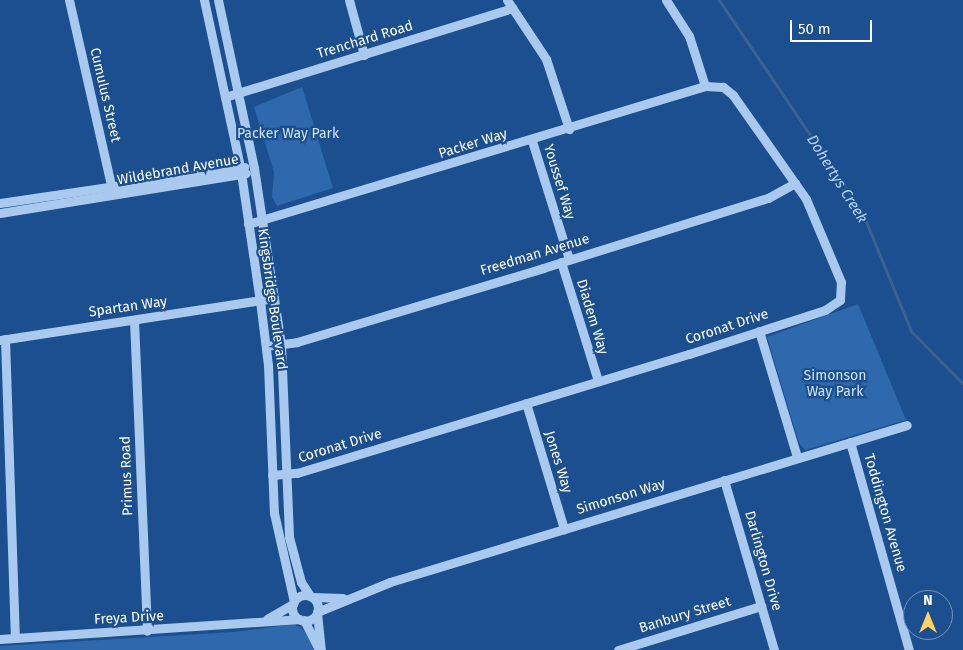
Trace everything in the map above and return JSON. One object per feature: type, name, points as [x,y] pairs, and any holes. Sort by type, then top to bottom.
[{"type":"street","name":"Cumulus Street","points":[[69,0],[114,196]]},
{"type":"street","name":"Kingsbridge Boulevard","points":[[204,0],[240,166],[260,301],[266,346],[277,540],[294,603],[320,650]]},
{"type":"street","name":"Kingsbridge Boulevard","points":[[218,0],[254,168],[281,345],[289,537],[301,582],[311,596],[317,613],[320,650]]},
{"type":"street","points":[[349,0],[364,55]]},
{"type":"street","points":[[507,0],[546,59],[569,129]]},
{"type":"street","points":[[666,0],[689,36],[705,86]]},
{"type":"street","name":"Trenchard Road","points":[[225,97],[513,8]]},
{"type":"street","points":[[207,18],[220,15]]},
{"type":"street","name":"Packer Way","points":[[248,224],[262,222],[532,141],[705,86]]},
{"type":"street","name":"Coronat Drive","points":[[272,475],[286,475],[526,403],[759,331],[833,306],[842,295],[841,282],[814,213],[733,95],[723,86],[705,86]]},
{"type":"street","name":"Youssef Way","points":[[532,141],[565,261]]},
{"type":"street","name":"Wildebrand Avenue","points":[[0,203],[240,166],[254,168]]},
{"type":"street","name":"Wildebrand Avenue","points":[[0,213],[241,175],[254,168]]},
{"type":"street","name":"Freedman Avenue","points":[[266,346],[281,345],[565,261],[768,198],[795,183]]},
{"type":"street","name":"Diadem Way","points":[[565,261],[598,381]]},
{"type":"street","name":"Spartan Way","points":[[2,340],[274,298]]},
{"type":"street","name":"Primus Road","points":[[134,320],[147,631]]},
{"type":"street","points":[[759,331],[797,457]]},
{"type":"street","points":[[2,340],[15,638]]},
{"type":"street","points":[[269,390],[283,390]]},
{"type":"street","name":"Jones Way","points":[[526,403],[564,529]]},
{"type":"street","name":"Simonson Way","points":[[302,620],[343,598],[797,457],[907,425]]},
{"type":"street","name":"Toddington Avenue","points":[[850,442],[909,650]]},
{"type":"street","name":"Darlington Drive","points":[[724,480],[774,650]]},
{"type":"street","name":"Freya Drive","points":[[260,622],[311,596]]},
{"type":"street","name":"Simonson Way","points":[[311,596],[343,598]]},
{"type":"street","name":"Banbury Street","points":[[618,650],[762,606]]},
{"type":"street","name":"Freya Drive","points":[[0,639],[302,620]]},
{"type":"green space","name":"Packer Way Park","points":[[302,87],[333,188],[277,206],[272,197],[274,172],[254,107]]},
{"type":"green space","name":"Simonson Way Park","points":[[858,304],[906,420],[805,450],[799,443],[767,337]]},
{"type":"green space","points":[[295,624],[305,631],[314,650],[0,650],[0,646],[234,632]]},
{"type":"waterway","name":"Dohertys Creek","points":[[719,0],[862,212],[911,331],[963,384]]}]
